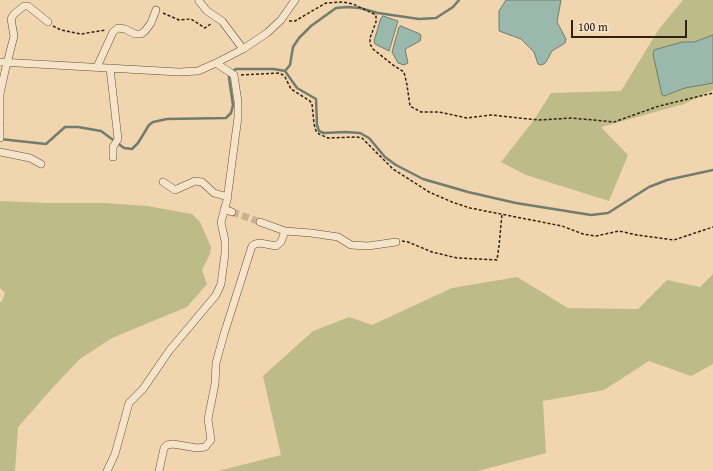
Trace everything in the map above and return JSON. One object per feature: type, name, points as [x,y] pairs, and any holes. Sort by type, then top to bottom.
[{"type":"street","points":[[4,62],[181,72],[198,71],[243,49],[267,33],[281,20],[296,0]]},
{"type":"street","points":[[199,1],[207,11],[222,21],[243,49]]},
{"type":"street","points":[[0,123],[0,94],[4,62],[14,36],[11,20],[14,14],[24,6],[28,6],[48,22]]},
{"type":"street","points":[[96,67],[113,32],[118,28],[126,29],[135,34],[141,34],[151,23],[156,10]]},
{"type":"street","points":[[107,471],[114,454],[129,403],[143,389],[169,351],[216,295],[221,284],[225,241],[221,222],[228,196],[238,117],[238,102],[234,75],[216,63]]},
{"type":"street","points":[[110,68],[118,140],[113,147],[113,157]]},
{"type":"street","points":[[0,126],[0,138]]},
{"type":"street","points":[[0,152],[30,158],[41,164]]},
{"type":"street","points":[[163,182],[175,190],[195,181],[202,182],[214,193],[228,196]]},
{"type":"street","points":[[224,209],[232,212]]},
{"type":"street","points":[[260,222],[285,231],[338,237],[351,245],[368,246],[396,242]]},
{"type":"street","points":[[159,471],[164,448],[167,445],[181,444],[197,448],[205,447],[211,440],[208,419],[215,384],[216,363],[252,246],[260,243],[276,246],[281,242],[285,231]]},
{"type":"path","points":[[281,20],[295,21],[326,3],[343,2],[352,4],[376,15],[376,22],[370,38],[370,44],[373,49],[404,72],[410,106],[421,112],[439,112],[467,118],[491,115],[539,120],[572,118],[614,122],[659,106],[713,93]]},
{"type":"path","points":[[156,10],[179,20],[190,19],[205,28],[217,17]]},
{"type":"path","points":[[48,22],[61,30],[81,34],[101,30],[113,32]]},
{"type":"path","points":[[234,75],[279,73],[285,77],[291,89],[310,101],[312,104],[314,124],[316,131],[319,134],[328,138],[362,138],[393,169],[430,192],[470,208],[562,226],[583,234],[596,236],[619,231],[674,240],[713,227]]},
{"type":"path","points":[[396,242],[408,242],[432,252],[457,258],[497,260],[500,246],[502,214]]},
{"type":"shaded area","points":[[506,0],[561,0],[557,22],[566,39],[565,43],[552,51],[544,64],[538,64],[534,52],[521,39],[499,31],[499,11]]},
{"type":"shaded area","points":[[683,0],[713,0],[713,90],[684,104],[601,127],[628,155],[609,201],[526,175],[501,162],[534,120],[551,93],[621,91],[659,29]]},
{"type":"shaded area","points":[[383,16],[398,21],[389,51],[375,44],[374,41],[381,18]]},
{"type":"shaded area","points":[[401,26],[420,34],[421,36],[420,41],[405,49],[408,63],[404,65],[398,63],[392,52],[399,27]]},
{"type":"shaded area","points":[[713,35],[713,83],[685,88],[664,96],[662,95],[653,54],[654,50],[682,42],[694,42]]},
{"type":"shaded area","points":[[0,201],[104,203],[147,206],[192,214],[200,222],[211,247],[210,254],[202,270],[207,284],[187,307],[112,338],[80,359],[18,427],[15,471],[0,471],[0,302],[2,301],[5,293],[0,288]]},
{"type":"shaded area","points":[[713,274],[713,364],[691,376],[649,361],[604,390],[543,401],[546,453],[478,471],[218,471],[281,455],[263,376],[313,331],[349,317],[372,325],[452,288],[517,277],[568,308],[638,309],[667,280],[700,287]]},
{"type":"waterway","points":[[285,71],[290,65],[293,47],[299,38],[311,26],[336,8],[360,8],[378,13],[419,19],[436,18],[453,7],[459,0]]},
{"type":"waterway","points":[[0,139],[46,144],[65,127],[78,127],[101,131],[124,148],[132,149],[138,143],[149,125],[153,122],[167,119],[226,118],[231,113],[233,105],[229,74],[236,69],[274,69],[285,71],[297,88],[316,99],[317,125],[319,131],[324,133],[360,133],[369,138],[385,157],[396,165],[423,179],[468,192],[516,203],[591,215],[608,213],[649,187],[667,180],[713,170]]},
{"type":"tunnel","points":[[232,212],[260,222]]}]
